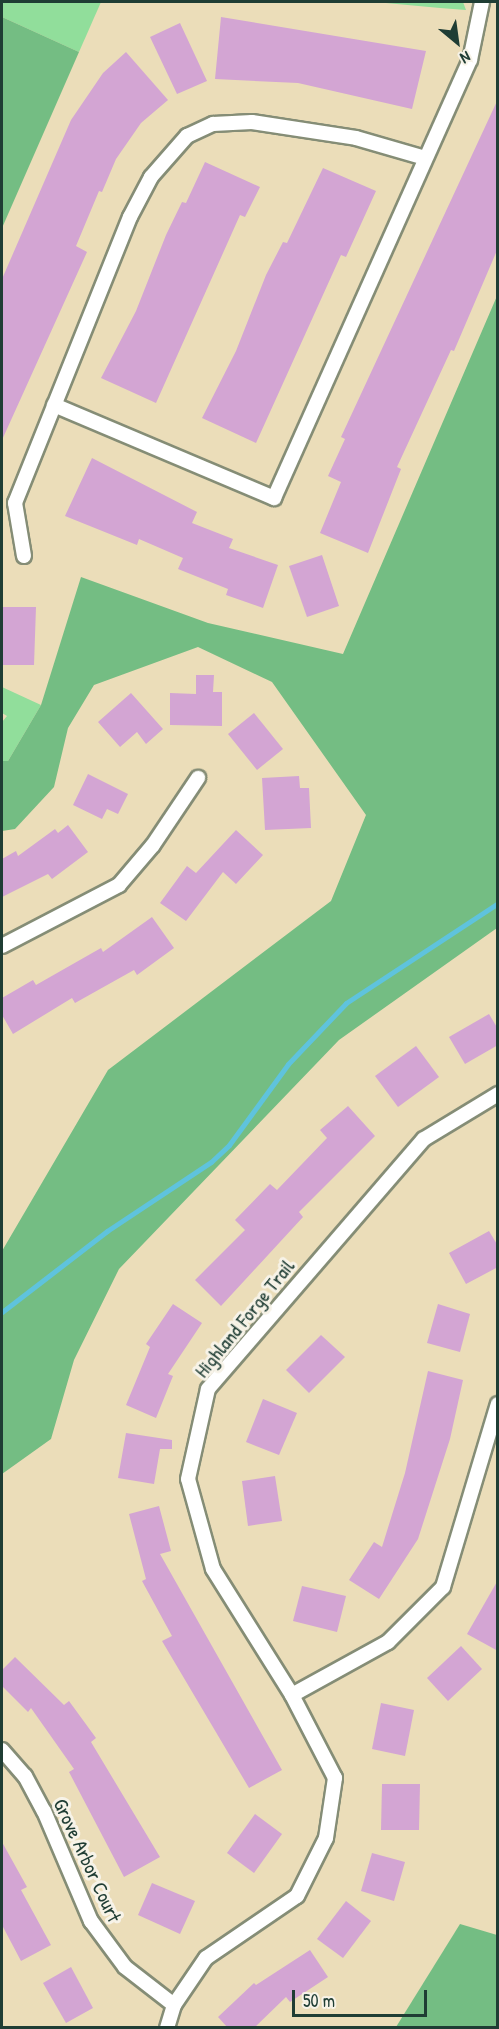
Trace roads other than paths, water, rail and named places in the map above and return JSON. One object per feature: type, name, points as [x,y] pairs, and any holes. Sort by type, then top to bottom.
[{"type":"street","points":[[54,405],[273,498],[470,60],[482,2]]},
{"type":"street","points":[[24,556],[15,503],[130,217],[151,177],[187,136],[213,124],[252,122],[356,138],[425,158]]},
{"type":"street","points":[[2,946],[119,885],[153,845],[198,778]]},
{"type":"street","name":"Highland Forge Trail","points":[[167,2028],[174,2005],[206,1958],[297,1896],[326,1838],[335,1778],[292,1695],[213,1569],[188,1479],[208,1389],[424,1139],[498,1094]]},
{"type":"street","points":[[292,1695],[388,1642],[443,1587],[498,1404]]},
{"type":"street","name":"Grove Arbor Court","points":[[2,1750],[25,1776],[44,1811],[91,1921],[125,1967],[174,2005]]},
{"type":"waterway","points":[[2,1312],[107,1231],[211,1162],[229,1145],[288,1064],[346,1003],[498,903]]}]
